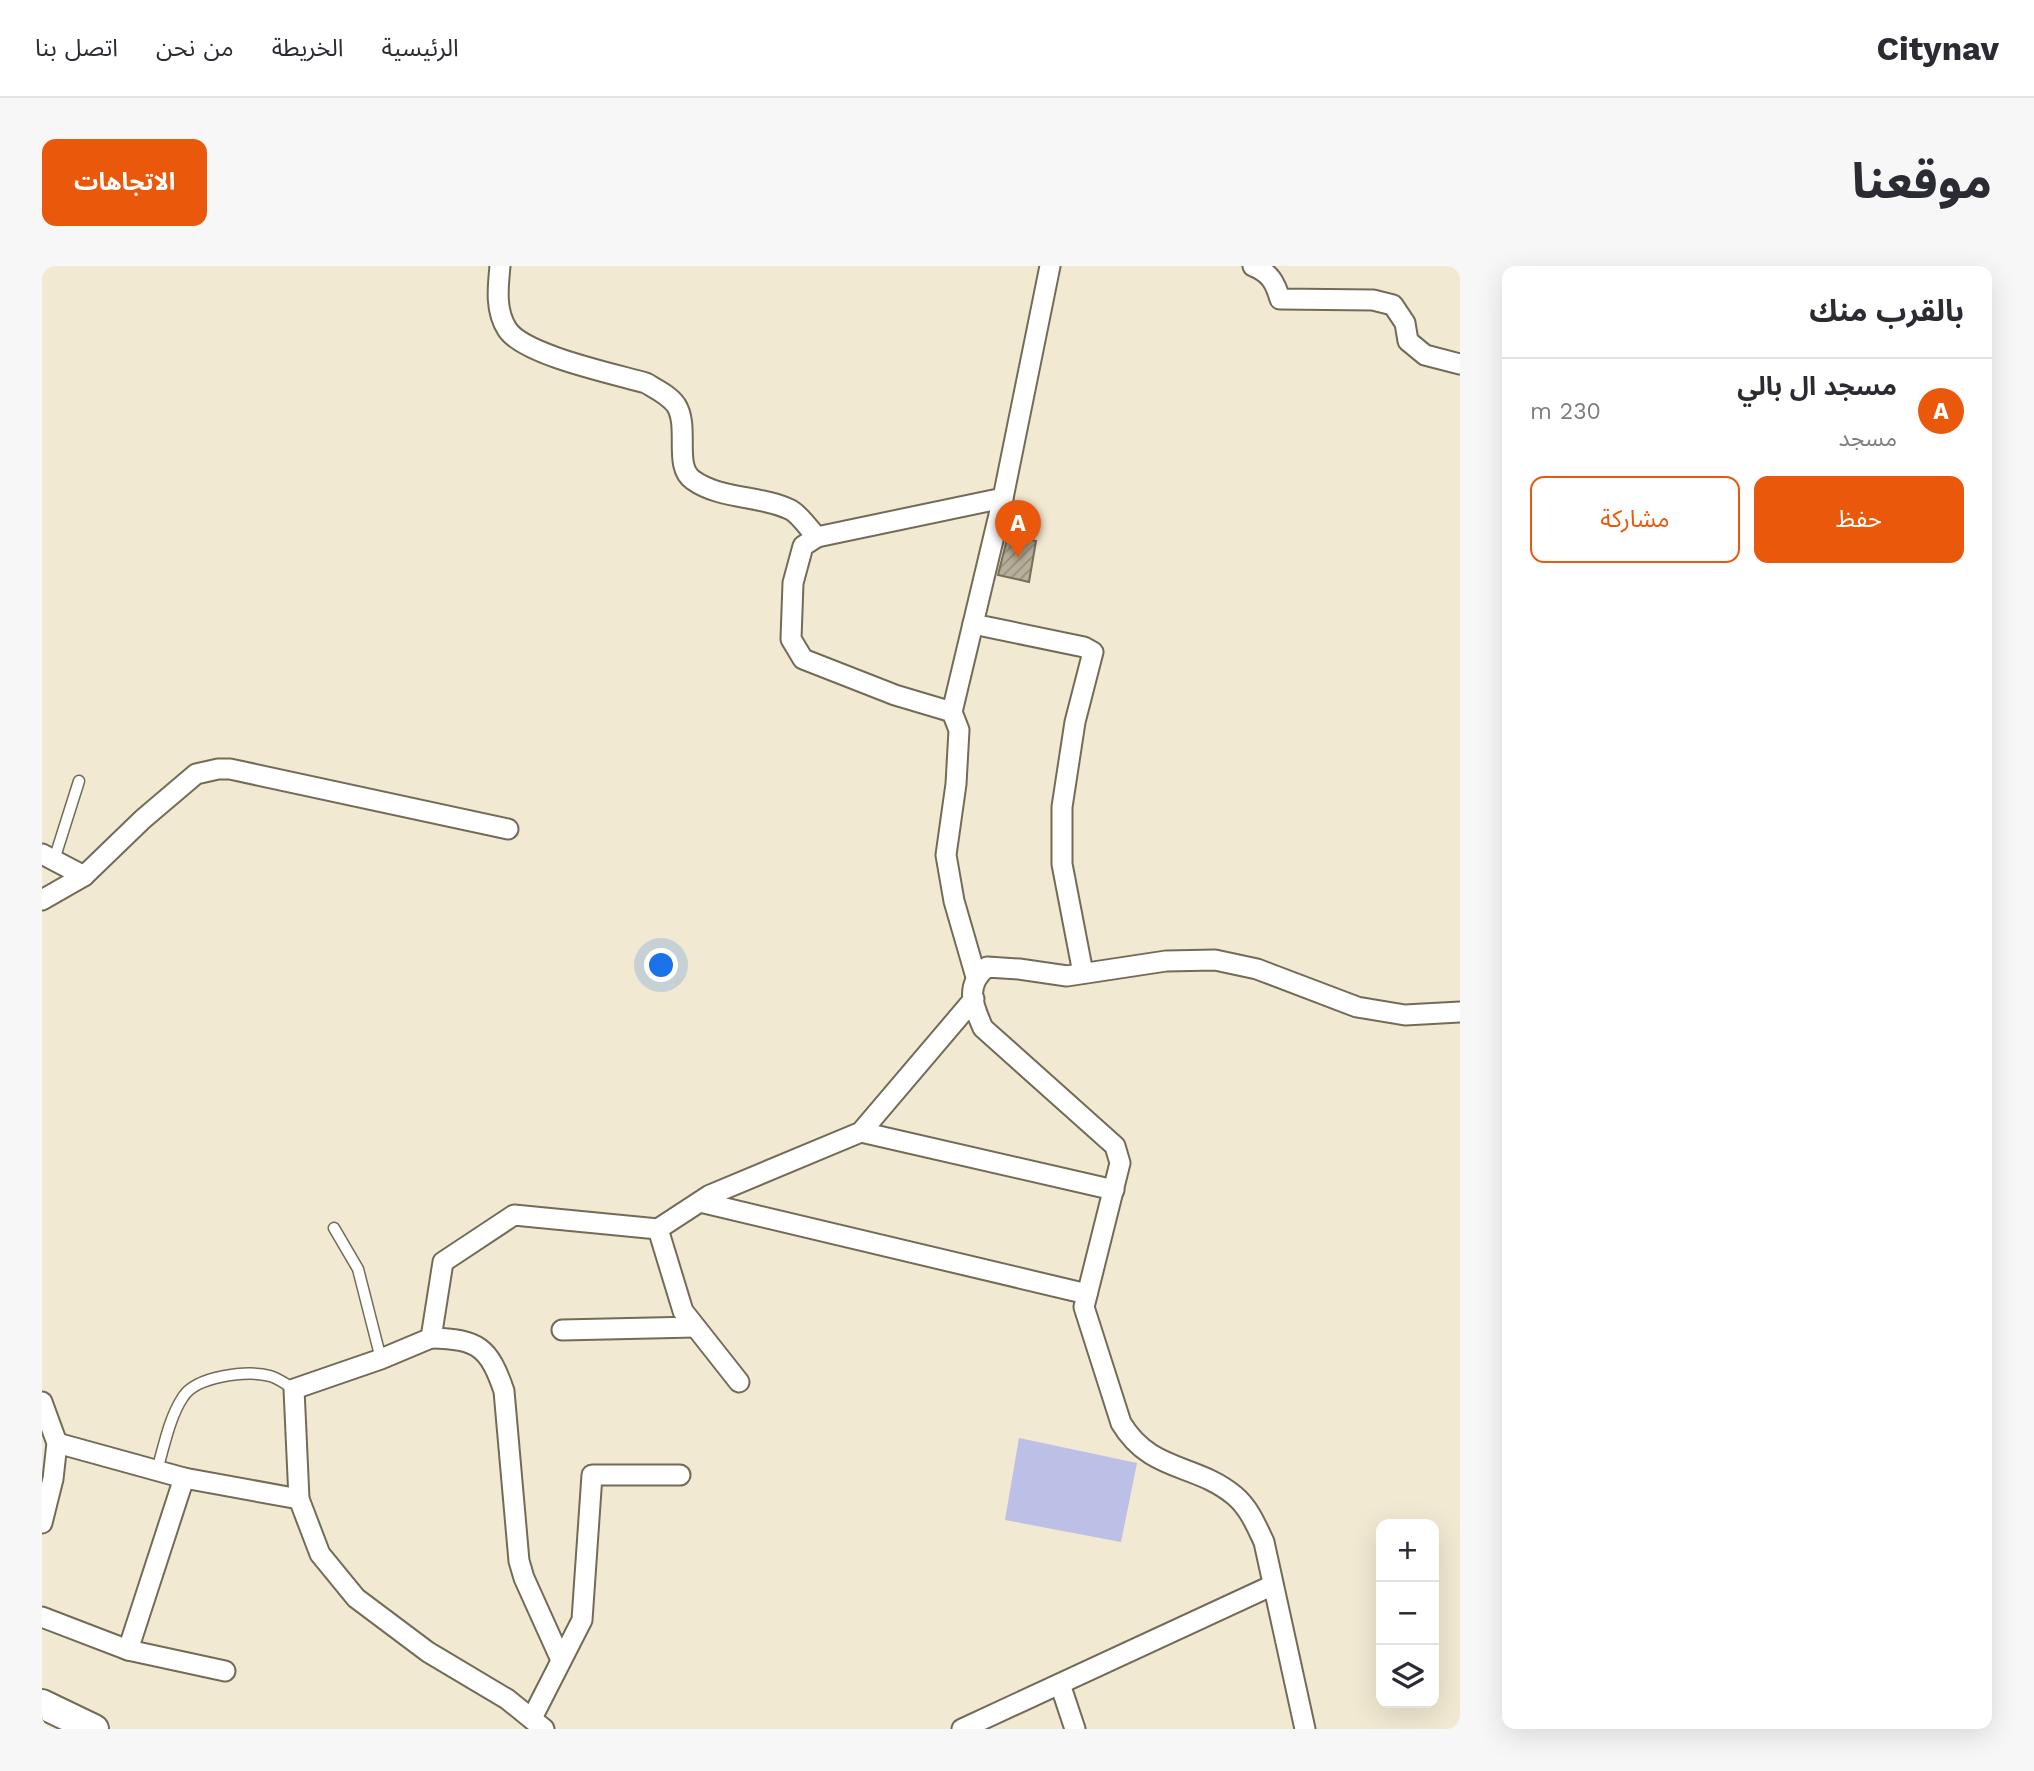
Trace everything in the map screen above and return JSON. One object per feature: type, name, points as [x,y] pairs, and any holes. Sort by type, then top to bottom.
[{"type":"main road","points":[[42,1704],[94,1729]]},
{"type":"street","points":[[499,266],[497,303],[507,330],[520,342],[556,357],[646,383],[659,390],[675,403],[682,418],[683,469],[693,480],[715,490],[792,511],[817,537]]},
{"type":"street","points":[[1050,266],[1003,498],[952,712],[959,730],[956,785],[946,855],[954,901],[976,976],[972,990],[984,1028],[1115,1146],[1120,1163],[1084,1307],[1121,1423],[1129,1437],[1143,1451],[1213,1482],[1235,1496],[1253,1518],[1264,1542],[1299,1726]]},
{"type":"street","points":[[1253,266],[1266,271],[1276,284],[1280,299],[1373,300],[1394,305],[1405,323],[1408,341],[1425,355],[1460,364]]},
{"type":"street","points":[[952,712],[895,695],[803,659],[791,639],[793,583],[803,546],[817,537],[1003,498]]},
{"type":"street","points":[[973,624],[1093,652],[1075,722],[1062,807],[1062,864],[1083,973]]},
{"type":"street","points":[[42,900],[84,876],[196,774],[218,769],[230,769],[508,829]]},
{"type":"street","points":[[48,857],[84,876]]},
{"type":"street","points":[[976,976],[987,967],[1067,975],[1166,961],[1215,960],[1257,969],[1357,1007],[1405,1015],[1460,1012]]},
{"type":"street","points":[[431,1338],[443,1262],[514,1215],[658,1229],[710,1195],[861,1132],[974,999]]},
{"type":"street","points":[[861,1132],[1114,1190]]},
{"type":"street","points":[[700,1202],[1087,1294]]},
{"type":"street","points":[[658,1229],[683,1311],[739,1382]]},
{"type":"street","points":[[562,1330],[695,1327]]},
{"type":"street","points":[[561,1660],[519,1561],[505,1391],[496,1368],[487,1355],[460,1339],[431,1338],[381,1360],[294,1389],[299,1499],[320,1554],[356,1598],[428,1653],[507,1699],[538,1723],[561,1660],[582,1619],[592,1475],[680,1475]]},
{"type":"street","points":[[42,1402],[57,1443],[53,1479],[42,1523]]},
{"type":"street","points":[[57,1443],[184,1478],[299,1499]]},
{"type":"street","points":[[128,1650],[184,1478]]},
{"type":"street","points":[[962,1729],[1273,1585]]},
{"type":"street","points":[[42,1617],[128,1650],[225,1671]]},
{"type":"street","points":[[1059,1684],[1075,1729]]},
{"type":"lane","points":[[48,857],[79,781]]},
{"type":"lane","points":[[334,1228],[358,1269],[381,1360]]},
{"type":"lane","points":[[158,1470],[171,1425],[184,1395],[206,1381],[235,1373],[270,1376],[294,1389]]},
{"type":"shaded area","points":[[1019,1438],[1137,1463],[1121,1542],[1005,1520]]},
{"type":"building","points":[[1008,535],[1036,541],[1029,582],[998,575]]},
{"type":"place","name":"مسجد ال بالي","points":[[1018,558]]}]
